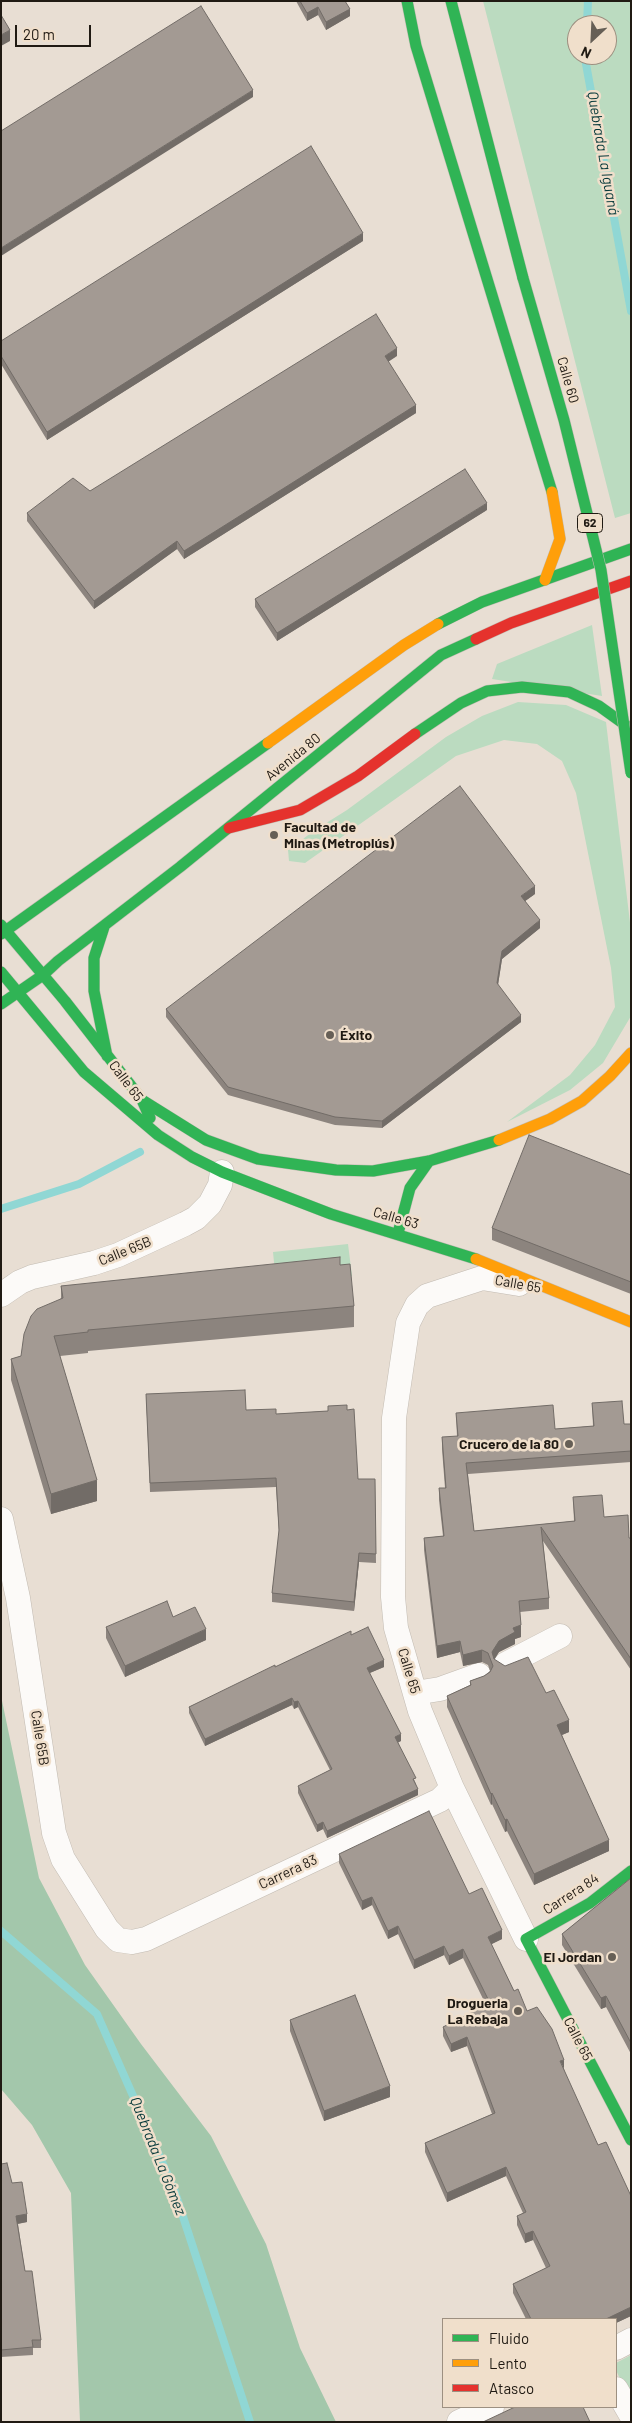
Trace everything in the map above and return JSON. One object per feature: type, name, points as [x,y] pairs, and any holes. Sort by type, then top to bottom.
[{"type":"main road","points":[[407,1],[418,56],[550,483],[560,540],[545,580]]},
{"type":"main road","name":"Calle 60","points":[[451,1],[523,278],[564,420],[601,570],[631,773]]},
{"type":"main road","name":"Avenida 80","points":[[3,930],[404,645],[459,612],[482,602],[631,550]]},
{"type":"main road","name":"Avenida 80","points":[[1,1004],[43,976],[58,961],[229,828],[441,654],[511,623],[631,581]]},
{"type":"main road","points":[[229,828],[300,810],[358,776],[383,756],[461,704],[487,691],[522,687],[568,692],[599,706],[631,729]]},
{"type":"main road","points":[[104,927],[94,958],[94,991],[107,1056]]},
{"type":"main road","name":"Calle 65","points":[[3,930],[43,976],[142,1100],[158,1135]]},
{"type":"main road","name":"Calle 65","points":[[1,972],[84,1072],[158,1135]]},
{"type":"main road","points":[[142,1100],[206,1140],[258,1159],[336,1170],[373,1171],[429,1161],[502,1139],[550,1119],[582,1101],[610,1076],[631,1053]]},
{"type":"main road","name":"Calle 63","points":[[158,1135],[192,1157],[222,1172],[332,1214],[460,1252],[557,1290],[631,1322]]},
{"type":"main road","points":[[398,1233],[403,1208],[410,1188],[429,1161]]},
{"type":"main road","name":"Carrera 84","points":[[526,1939],[590,1902],[631,1870]]},
{"type":"main road","name":"Calle 65","points":[[526,1939],[631,2140]]},
{"type":"street","name":"Calle 65B","points":[[1,1295],[20,1282],[32,1277],[94,1263],[118,1255],[196,1218],[210,1204],[220,1185],[222,1172]]},
{"type":"street","name":"Calle 65","points":[[526,1939],[452,1788],[415,1693],[396,1628],[393,1597],[394,1418],[408,1323],[417,1305],[427,1296],[482,1278],[557,1290]]},
{"type":"street","name":"Calle 65B","points":[[1,1519],[18,1598],[54,1833],[63,1859],[106,1929],[118,1940]]},
{"type":"street","points":[[506,1664],[560,1636]]},
{"type":"street","points":[[415,1693],[440,1689],[479,1675]]},
{"type":"street","name":"Carrera 83","points":[[118,1940],[132,1942],[146,1939],[440,1800],[452,1788]]},
{"type":"street","points":[[617,2347],[631,2340]]},
{"type":"street","points":[[617,2391],[631,2415]]},
{"type":"street","points":[[460,2422],[490,2408]]},
{"type":"green space","points":[[483,1],[631,1],[631,513],[615,518]]},
{"type":"green space","points":[[592,625],[602,696],[492,679],[497,664]]},
{"type":"green space","points":[[518,702],[566,705],[606,722],[631,931],[631,1016],[603,1063],[570,1090],[507,1122],[570,1075],[595,1045],[615,1007],[611,968],[576,793],[562,761],[537,744],[504,740],[456,756],[305,863],[289,861],[288,850],[347,810],[446,737],[482,716]]},
{"type":"green space","points":[[348,1244],[352,1276],[276,1283],[273,1252]]},
{"type":"green space","points":[[1,1696],[39,1878],[85,1965],[141,2044],[211,2136],[266,2244],[300,2348],[336,2422],[80,2422],[71,2193],[32,2125],[1,2089]]},
{"type":"green space","points":[[631,2355],[631,2403],[617,2372],[617,2362]]},
{"type":"building","points":[[300,1],[345,1],[350,9],[326,22],[318,7],[307,13]]},
{"type":"building","points":[[201,6],[253,90],[1,248],[1,131]]},
{"type":"building","points":[[1,15],[10,30],[1,35]]},
{"type":"building","points":[[311,146],[363,233],[47,432],[1,356],[1,341]]},
{"type":"building","points":[[376,314],[397,348],[385,356],[416,405],[184,551],[177,541],[94,601],[27,513],[73,478],[90,491]]},
{"type":"building","points":[[465,469],[487,503],[277,633],[255,599]]},
{"type":"building","points":[[460,786],[535,886],[521,896],[540,920],[502,951],[497,983],[521,1015],[382,1121],[335,1117],[228,1087],[166,1009]]},
{"type":"building","points":[[529,1135],[631,1175],[631,1282],[492,1228]]},
{"type":"building","points":[[340,1257],[340,1265],[350,1264],[354,1306],[88,1330],[88,1332],[54,1336],[97,1480],[51,1494],[11,1359],[21,1356],[24,1334],[31,1316],[37,1309],[63,1298],[61,1286]]},
{"type":"building","points":[[245,1390],[246,1410],[276,1409],[276,1414],[328,1411],[328,1406],[347,1405],[347,1410],[354,1409],[358,1479],[375,1479],[376,1554],[359,1553],[354,1602],[272,1593],[279,1530],[276,1478],[150,1483],[146,1394]]},
{"type":"building","points":[[622,1401],[624,1424],[631,1424],[631,1451],[466,1463],[474,1531],[575,1521],[573,1497],[602,1495],[604,1517],[628,1515],[629,1538],[631,1538],[631,1659],[541,1527],[549,1598],[519,1601],[521,1625],[513,1628],[515,1632],[499,1641],[492,1652],[494,1659],[505,1666],[528,1657],[546,1693],[554,1690],[569,1720],[557,1725],[609,1840],[534,1874],[507,1819],[505,1820],[491,1794],[447,1696],[471,1685],[470,1681],[484,1676],[490,1672],[493,1666],[488,1653],[482,1650],[463,1655],[460,1641],[437,1646],[424,1538],[444,1536],[439,1488],[446,1488],[442,1437],[458,1436],[456,1413],[553,1405],[555,1429],[594,1426],[592,1403]]},
{"type":"building","points":[[167,1601],[173,1617],[195,1607],[206,1629],[125,1666],[106,1627]]},
{"type":"building","points":[[368,1627],[384,1660],[367,1668],[401,1734],[395,1737],[416,1778],[413,1779],[418,1789],[327,1831],[323,1822],[317,1825],[298,1786],[332,1769],[298,1701],[294,1702],[292,1698],[205,1739],[189,1707],[351,1631],[351,1635]]},
{"type":"building","points":[[429,1811],[469,1894],[482,1888],[502,1930],[488,1937],[514,1991],[518,1989],[527,2011],[537,2007],[552,2029],[564,2060],[560,2061],[598,2145],[606,2142],[631,2196],[631,2307],[608,2318],[530,2318],[513,2284],[550,2266],[533,2231],[525,2234],[517,2216],[526,2212],[506,2167],[447,2193],[425,2143],[495,2113],[467,2037],[451,2044],[443,2027],[490,2003],[463,1949],[449,1956],[444,1946],[414,1960],[398,1926],[388,1931],[372,1897],[362,1901],[339,1854]]},
{"type":"building","points":[[631,1878],[631,2043],[606,1996],[601,1998],[562,1934]]},
{"type":"building","points":[[355,1995],[390,2086],[324,2111],[290,2020]]},
{"type":"building","points":[[7,2163],[12,2183],[22,2182],[27,2214],[16,2216],[25,2271],[32,2271],[41,2340],[32,2340],[33,2347],[1,2350],[1,2164]]},
{"type":"building","points":[[513,2408],[583,2408],[590,2422],[483,2422]]},
{"type":"waterway","name":"Quebrada La Iguaná","points":[[587,15],[588,1]]},
{"type":"waterway","name":"Quebrada La Iguaná","points":[[586,65],[631,311]]},
{"type":"waterway","name":"Quebrada La Gómez","points":[[1,1209],[79,1184],[140,1152]]},
{"type":"waterway","name":"Quebrada La Gómez","points":[[1,1931],[97,2014],[174,2189],[250,2422]]},
{"type":"traffic: fast","points":[[407,1],[416,46],[552,492]]},
{"type":"traffic: fast","points":[[451,1],[523,278]]},
{"type":"traffic: fast","points":[[523,278],[564,420],[601,570],[631,773]]},
{"type":"traffic: fast","points":[[438,624],[482,602],[631,549]]},
{"type":"traffic: fast","points":[[1,1004],[43,975],[58,961],[180,867],[441,655],[476,639]]},
{"type":"traffic: fast","points":[[415,734],[461,703],[487,691],[522,687],[569,692],[599,706],[631,729]]},
{"type":"traffic: fast","points":[[1,934],[268,743]]},
{"type":"traffic: fast","points":[[1,925],[65,1001],[142,1100],[150,1118]]},
{"type":"traffic: fast","points":[[104,927],[94,958],[94,991],[107,1056]]},
{"type":"traffic: fast","points":[[1,972],[84,1072],[158,1135],[192,1157],[222,1172],[331,1214],[476,1259]]},
{"type":"traffic: fast","points":[[142,1100],[206,1140],[258,1159],[336,1170],[373,1171],[429,1161],[499,1140]]},
{"type":"traffic: fast","points":[[398,1233],[410,1188],[429,1161]]},
{"type":"traffic: fast","points":[[631,1871],[590,1903],[526,1939],[631,2140]]},
{"type":"traffic: slow","points":[[545,580],[560,539],[552,492]]},
{"type":"traffic: slow","points":[[268,743],[404,645],[438,624]]},
{"type":"traffic: slow","points":[[499,1140],[550,1119],[582,1101],[610,1076],[631,1053]]},
{"type":"traffic: slow","points":[[476,1259],[631,1322]]},
{"type":"traffic: jam","points":[[476,639],[511,623],[631,581]]},
{"type":"traffic: jam","points":[[229,828],[300,810],[358,776],[415,734]]},
{"type":"place","name":"Facultad de Minas (Metroplús)","points":[[274,835]]},
{"type":"place","name":"Éxito","points":[[330,1035]]},
{"type":"place","name":"Crucero de la 80","points":[[569,1444]]},
{"type":"place","name":"El Jordan","points":[[612,1957]]},
{"type":"place","name":"Drogueria La Rebaja","points":[[518,2011]]}]
